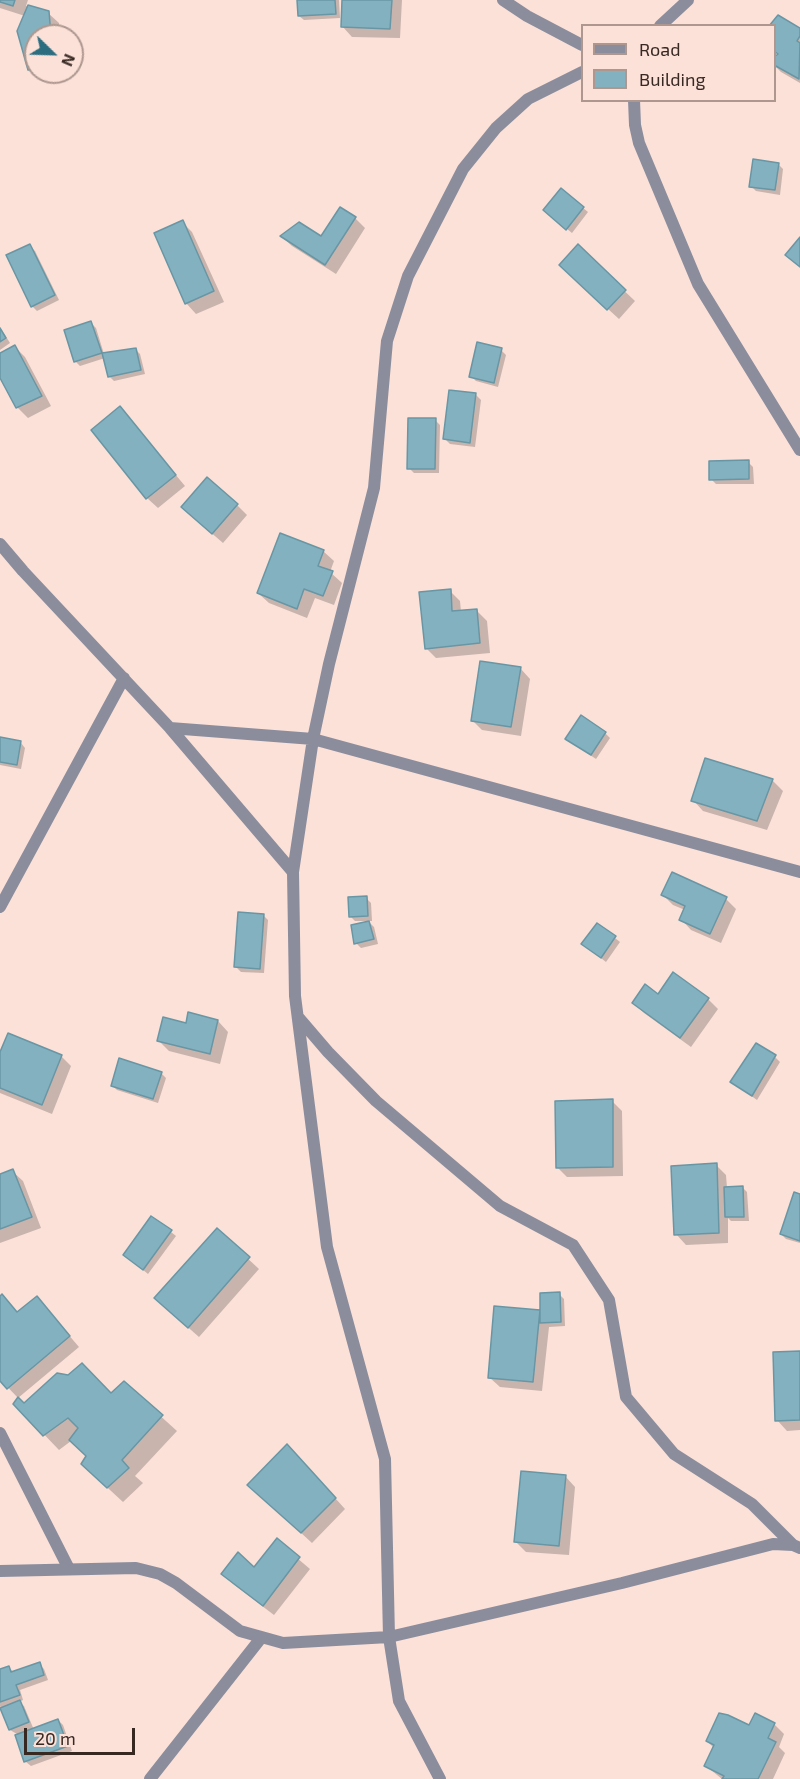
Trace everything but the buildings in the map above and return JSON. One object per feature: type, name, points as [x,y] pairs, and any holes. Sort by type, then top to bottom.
[{"type":"street","points":[[503,0],[527,16],[581,44]]},
{"type":"street","points":[[662,24],[688,0]]},
{"type":"street","points":[[440,1779],[399,1701],[389,1637],[385,1459],[327,1247],[295,996],[293,872],[313,739],[329,664],[374,489],[387,340],[408,276],[463,169],[496,128],[528,99],[581,72]]},
{"type":"street","points":[[634,102],[635,125],[639,143],[698,284],[800,450]]},
{"type":"street","points":[[0,544],[170,728],[293,872]]},
{"type":"street","points":[[0,907],[124,678]]},
{"type":"street","points":[[170,728],[313,739],[800,872]]},
{"type":"street","points":[[297,1016],[328,1052],[376,1101],[500,1206],[573,1245],[609,1300],[627,1397],[674,1454],[752,1504],[797,1546]]},
{"type":"street","points":[[0,1433],[69,1569]]},
{"type":"street","points":[[0,1571],[136,1568],[160,1574],[176,1583],[240,1631],[283,1643],[389,1637],[773,1544],[797,1546]]},
{"type":"street","points":[[150,1779],[261,1638]]}]
